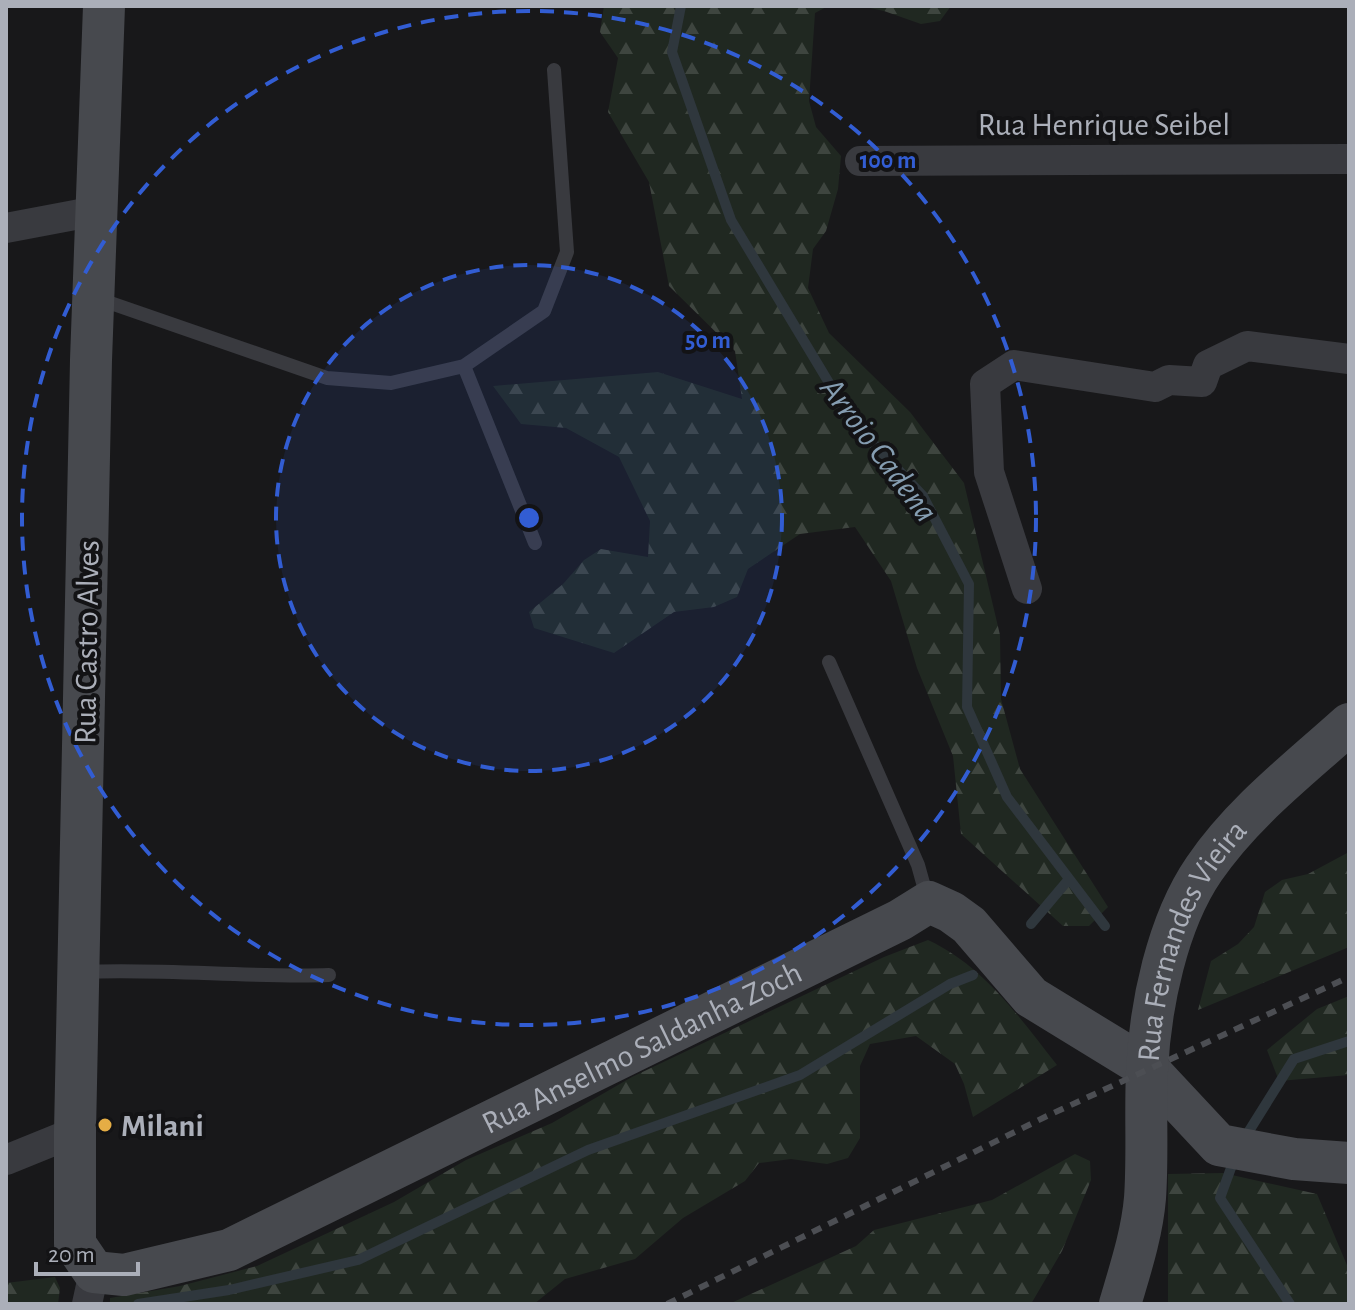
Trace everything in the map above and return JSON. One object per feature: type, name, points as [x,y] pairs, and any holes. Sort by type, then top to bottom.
[{"type":"street","name":"Rua Castro Alves","points":[[90,1288],[75,1244],[75,1132],[96,211],[104,6]]},
{"type":"street","name":"Rua Henrique Seibel","points":[[860,161],[1349,159]]},
{"type":"street","points":[[6,228],[96,211]]},
{"type":"street","points":[[1027,589],[989,472],[985,384],[1014,365],[1155,387],[1169,380],[1202,382],[1208,365],[1247,346],[1349,359]]},
{"type":"street","name":"Rua Fernandes Vieira","points":[[1349,724],[1239,822],[1202,871],[1174,925],[1154,1010],[1147,1068],[1219,1145],[1294,1159],[1349,1163]]},
{"type":"street","points":[[929,902],[969,925],[1031,997],[1147,1068],[1145,1200],[1133,1261],[1120,1304]]},
{"type":"street","name":"Rua Anselmo Saldanha Zoch","points":[[90,1288],[124,1275],[229,1250],[900,920],[929,902]]},
{"type":"street","points":[[6,1160],[75,1132]]},
{"type":"lane","points":[[94,297],[327,378],[391,383],[464,366],[544,311],[567,252],[554,70]]},
{"type":"lane","points":[[464,366],[535,543]]},
{"type":"lane","points":[[829,662],[918,865],[929,902]]},
{"type":"lane","points":[[79,972],[125,970],[288,977],[329,975]]},
{"type":"green space","points":[[604,6],[828,6],[815,13],[809,101],[816,127],[841,156],[838,189],[826,231],[813,249],[808,288],[829,333],[910,412],[964,483],[1000,635],[1001,699],[1020,769],[1108,907],[1089,926],[1063,926],[961,834],[953,756],[917,668],[891,581],[855,527],[800,534],[748,569],[737,597],[714,607],[674,612],[614,653],[534,628],[529,612],[563,584],[584,560],[601,549],[648,557],[650,521],[619,457],[566,428],[521,424],[493,386],[658,372],[742,399],[735,351],[669,286],[649,182],[608,112],[618,58],[600,32]]},
{"type":"green space","points":[[861,6],[951,6],[940,21],[921,24]]},
{"type":"green space","points":[[1349,852],[1349,947],[1198,1010],[1211,961],[1238,944],[1254,927],[1265,892],[1282,880],[1308,874]]},
{"type":"green space","points":[[928,940],[983,978],[1057,1065],[973,1117],[955,1064],[916,1036],[870,1044],[860,1066],[860,1138],[848,1158],[827,1164],[791,1159],[759,1163],[745,1181],[683,1218],[635,1259],[565,1279],[534,1304],[110,1304],[110,1298],[180,1286],[257,1266],[394,1202],[466,1160],[552,1123],[632,1077],[884,957]]},
{"type":"green space","points":[[1349,996],[1349,1075],[1279,1081],[1267,1050],[1317,1009]]},
{"type":"green space","points":[[1075,1154],[1090,1161],[1091,1180],[1062,1251],[1031,1304],[729,1304],[856,1246],[874,1230],[992,1200]]},
{"type":"green space","points":[[1223,1173],[1317,1194],[1349,1270],[1349,1304],[1168,1304],[1168,1174]]},
{"type":"green space","points":[[55,1277],[60,1288],[58,1304],[6,1304],[6,1283]]},
{"type":"waterway","name":"Arroio Cadena","points":[[681,6],[672,52],[731,220],[852,421],[923,496],[969,584],[967,707],[1007,797],[1105,926]]},
{"type":"waterway","points":[[1031,924],[1069,879]]},
{"type":"waterway","points":[[138,1304],[229,1290],[358,1260],[588,1150],[800,1075],[950,984],[973,975]]},
{"type":"waterway","points":[[1244,1139],[1294,1059],[1349,1041]]},
{"type":"waterway","name":"Arroio Cadena","points":[[1235,1157],[1220,1198],[1290,1304]]},
{"type":"railway","points":[[667,1304],[1047,1116],[1349,977]]},
{"type":"place","name":"Milani","points":[[105,1125]]}]
